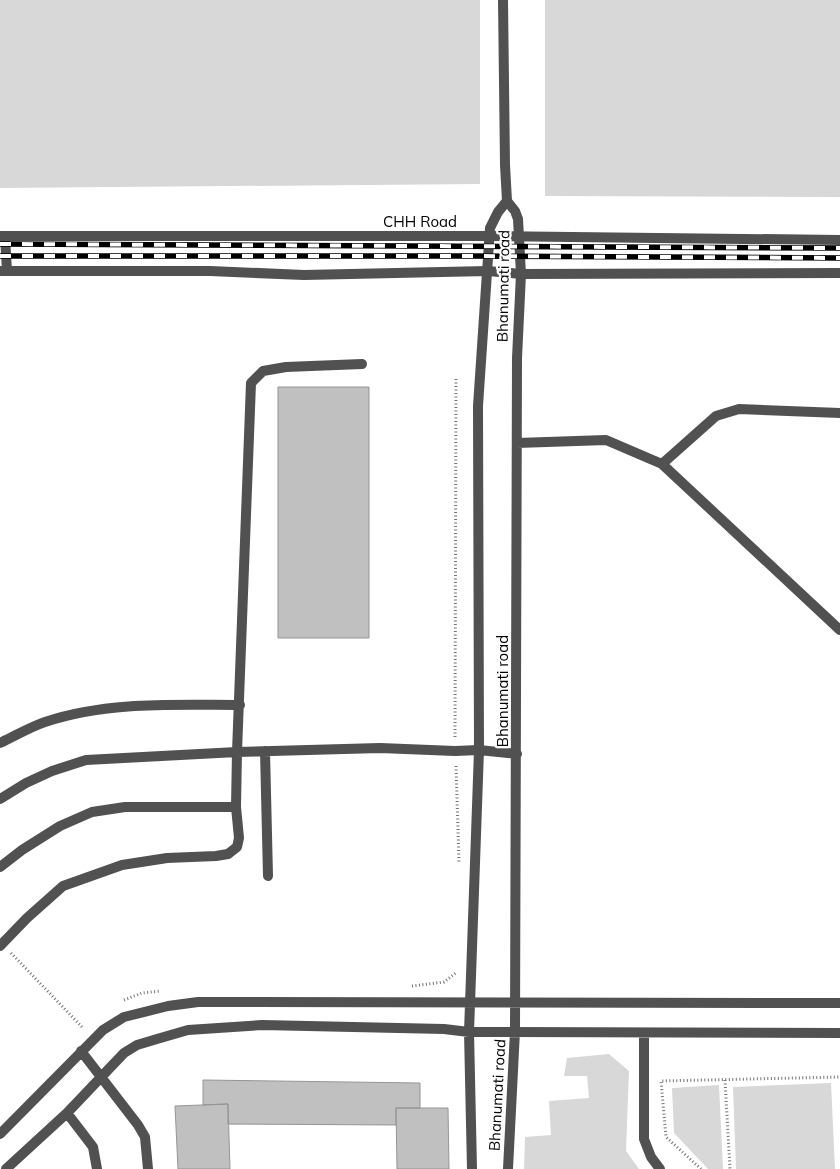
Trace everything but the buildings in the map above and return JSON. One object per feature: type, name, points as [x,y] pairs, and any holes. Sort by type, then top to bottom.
[{"type":"street","points":[[503,0],[507,201]]},
{"type":"street","name":"Bhanumati road","points":[[472,1169],[469,1032],[478,750],[478,406],[489,236],[493,220],[507,201],[518,219],[521,274],[517,358],[516,1031],[508,1169]]},
{"type":"street","points":[[3,236],[4,271],[210,272],[304,275],[488,271],[521,274],[840,273]]},
{"type":"street","name":"CHH Road","points":[[3,236],[489,236],[840,240]]},
{"type":"street","points":[[1,944],[63,886],[122,865],[167,858],[216,856],[228,854],[237,847],[239,838],[236,807],[237,752],[251,383],[263,371],[286,367],[362,364]]},
{"type":"street","points":[[662,464],[716,416],[739,409],[840,413]]},
{"type":"street","points":[[517,443],[606,440],[662,464],[840,630]]},
{"type":"street","points":[[0,743],[44,722],[91,710],[180,705],[240,705]]},
{"type":"street","points":[[0,799],[43,775],[86,760],[237,752],[380,748],[478,750],[517,754]]},
{"type":"street","points":[[265,751],[268,876]]},
{"type":"street","points":[[0,867],[22,850],[60,826],[92,812],[125,808],[236,807]]},
{"type":"street","points":[[0,1134],[103,1030],[124,1017],[175,1005],[198,1002],[471,1004],[840,1003]]},
{"type":"street","points":[[6,1169],[67,1113],[124,1053],[138,1045],[188,1030],[262,1025],[444,1029],[469,1032],[516,1031],[644,1034],[840,1033]]},
{"type":"street","points":[[644,1034],[644,1139],[651,1157],[660,1169]]},
{"type":"street","points":[[81,1051],[138,1125],[145,1137],[148,1169]]},
{"type":"street","points":[[67,1113],[93,1147],[97,1169]]},
{"type":"path","points":[[456,378],[455,751],[459,870]]},
{"type":"path","points":[[1,944],[83,1028],[90,1023]]},
{"type":"path","points":[[406,986],[444,982],[460,970]]},
{"type":"path","points":[[118,1003],[142,993],[166,990]]},
{"type":"path","points":[[701,1169],[666,1137],[661,1081],[840,1077]]},
{"type":"path","points":[[725,1080],[730,1169]]},
{"type":"shaded area","points":[[0,0],[480,0],[480,184],[0,188]]},
{"type":"shaded area","points":[[545,0],[840,0],[840,197],[545,196]]},
{"type":"shaded area","points":[[609,1054],[629,1071],[626,1151],[639,1169],[524,1169],[525,1137],[551,1135],[549,1101],[589,1098],[587,1076],[564,1076],[567,1058]]},
{"type":"shaded area","points":[[831,1083],[835,1169],[736,1169],[733,1087]]},
{"type":"shaded area","points":[[719,1085],[723,1169],[708,1169],[674,1133],[672,1088]]},
{"type":"railway","points":[[0,244],[840,248]]},
{"type":"railway","points":[[0,256],[840,258]]}]
